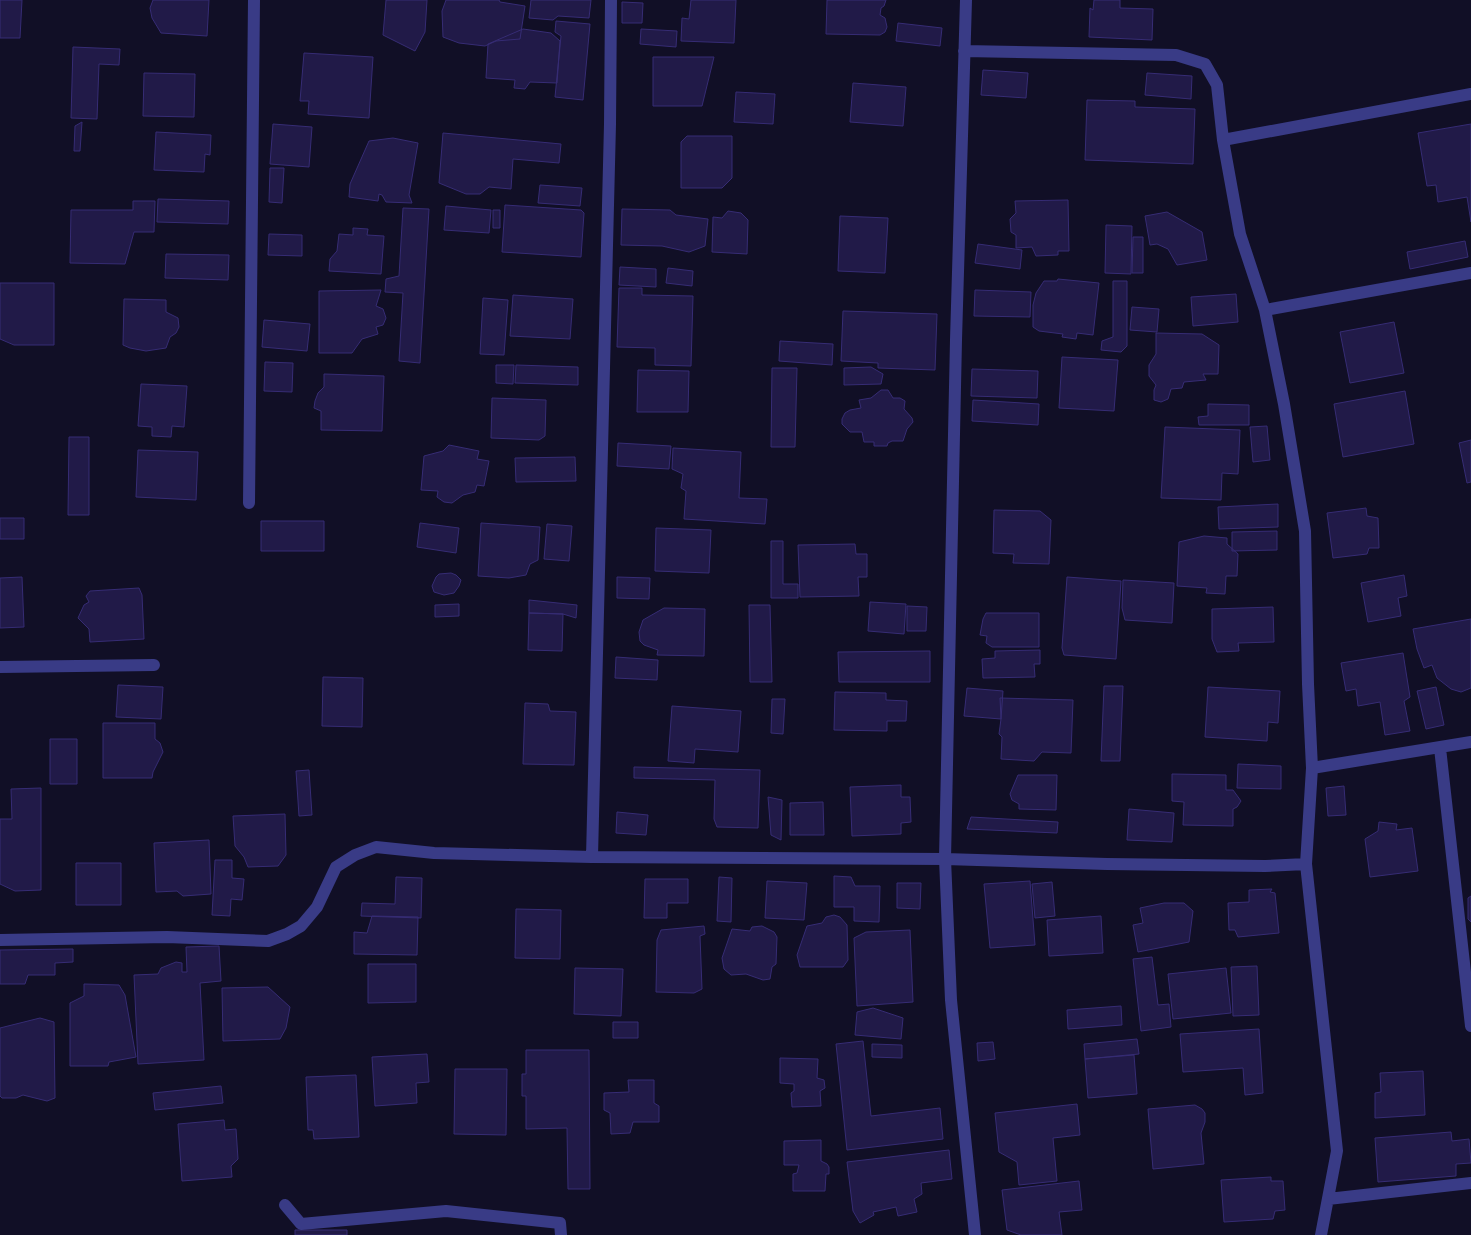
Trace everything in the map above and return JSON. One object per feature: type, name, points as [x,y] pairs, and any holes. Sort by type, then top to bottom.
[{"type":"street","points":[[248,503],[254,0]]},
{"type":"street","points":[[592,857],[610,134],[611,0]]},
{"type":"street","points":[[966,0],[946,859],[951,1000],[975,1235]]},
{"type":"street","points":[[964,51],[1176,55],[1206,64],[1217,85],[1223,140],[1240,234],[1265,310],[1284,404],[1305,531],[1308,684],[1312,768],[1306,864],[1337,1151],[1321,1235]]},
{"type":"street","points":[[1223,140],[1471,94]]},
{"type":"street","points":[[1265,310],[1471,273]]},
{"type":"street","points":[[0,667],[154,665]]},
{"type":"street","points":[[1312,768],[1471,742]]},
{"type":"street","points":[[1440,748],[1471,1026]]},
{"type":"street","points":[[0,940],[167,937],[268,941],[301,926],[316,908],[336,868],[355,855],[376,847],[434,853],[592,857],[946,859],[1265,866],[1306,864]]},
{"type":"street","points":[[1328,1199],[1471,1183]]},
{"type":"street","points":[[284,1205],[301,1224],[446,1211],[560,1223],[561,1235]]},
{"type":"building","points":[[0,0],[22,0],[20,38],[0,38]]},
{"type":"building","points":[[153,0],[209,0],[207,36],[161,33],[152,18],[150,8]]},
{"type":"building","points":[[386,0],[427,0],[425,32],[415,51],[383,35]]},
{"type":"building","points":[[446,0],[499,0],[500,2],[525,6],[520,39],[496,41],[485,46],[459,43],[443,37],[442,11]]},
{"type":"building","points":[[531,0],[591,0],[589,18],[558,16],[553,20],[529,18]]},
{"type":"building","points":[[691,0],[736,0],[734,43],[681,41],[682,18],[689,19]]},
{"type":"building","points":[[827,0],[886,0],[881,8],[880,15],[885,18],[887,27],[885,32],[880,35],[826,34]]},
{"type":"building","points":[[1094,0],[1120,0],[1120,8],[1153,9],[1152,40],[1089,37],[1090,8],[1093,10]]},
{"type":"building","points":[[622,2],[643,3],[642,23],[622,23]]},
{"type":"building","points":[[556,21],[590,24],[583,100],[555,97],[561,36],[555,32]]},
{"type":"building","points":[[898,23],[942,28],[940,46],[896,41]]},
{"type":"building","points":[[523,29],[551,33],[560,41],[557,83],[530,82],[525,89],[514,88],[515,80],[486,78],[488,44]]},
{"type":"building","points":[[641,29],[677,31],[676,47],[640,44]]},
{"type":"building","points":[[73,47],[120,49],[119,65],[99,64],[97,119],[71,118]]},
{"type":"building","points":[[304,53],[373,57],[369,118],[308,114],[309,101],[300,101]]},
{"type":"building","points":[[653,57],[714,57],[702,106],[653,106]]},
{"type":"building","points":[[983,70],[1028,73],[1026,98],[981,95]]},
{"type":"building","points":[[144,73],[195,74],[194,117],[143,116]]},
{"type":"building","points":[[1147,73],[1192,76],[1191,99],[1145,95]]},
{"type":"building","points":[[853,83],[906,87],[903,126],[850,122]]},
{"type":"building","points":[[736,92],[775,94],[773,124],[734,122]]},
{"type":"building","points":[[1087,100],[1135,101],[1135,107],[1195,109],[1193,164],[1085,160]]},
{"type":"building","points":[[82,122],[80,151],[74,151],[75,126]]},
{"type":"building","points":[[273,124],[312,127],[309,167],[270,164]]},
{"type":"building","points":[[1471,124],[1471,222],[1467,197],[1438,202],[1436,185],[1427,186],[1418,133]]},
{"type":"building","points":[[156,132],[211,135],[210,155],[205,154],[204,172],[154,170]]},
{"type":"building","points":[[443,133],[561,144],[559,163],[513,159],[511,189],[489,187],[480,194],[466,194],[439,183]]},
{"type":"building","points":[[687,136],[732,136],[732,178],[722,188],[681,188],[681,142]]},
{"type":"building","points":[[393,138],[418,143],[409,195],[412,203],[386,202],[382,195],[379,194],[378,201],[349,197],[350,184],[369,141]]},
{"type":"building","points":[[270,168],[284,168],[282,203],[269,202]]},
{"type":"building","points":[[540,185],[582,188],[580,206],[538,203]]},
{"type":"building","points":[[158,199],[229,201],[228,224],[157,222]]},
{"type":"building","points":[[1068,200],[1069,251],[1058,251],[1058,255],[1036,256],[1032,247],[1016,248],[1016,235],[1011,232],[1010,219],[1016,213],[1015,201]]},
{"type":"building","points":[[133,201],[155,201],[154,232],[134,232],[125,264],[70,263],[71,210],[133,210]]},
{"type":"building","points":[[505,205],[581,210],[584,213],[581,257],[502,252]]},
{"type":"building","points":[[446,206],[491,210],[489,233],[444,230]]},
{"type":"building","points":[[403,208],[429,209],[420,363],[399,361],[403,293],[385,292],[386,279],[399,276]]},
{"type":"building","points":[[622,209],[670,210],[676,215],[708,219],[705,246],[689,252],[662,246],[621,245]]},
{"type":"building","points":[[493,210],[500,210],[500,228],[493,228]]},
{"type":"building","points":[[728,211],[741,213],[748,220],[747,254],[712,252],[713,217],[722,218]]},
{"type":"building","points":[[1167,212],[1202,232],[1207,260],[1177,265],[1168,249],[1157,244],[1150,245],[1145,216]]},
{"type":"building","points":[[840,216],[888,218],[885,273],[838,271]]},
{"type":"building","points":[[1106,225],[1132,226],[1131,274],[1105,273]]},
{"type":"building","points":[[353,228],[368,229],[367,235],[384,236],[381,274],[329,271],[330,259],[337,251],[339,234],[353,235]]},
{"type":"building","points":[[269,234],[302,235],[302,256],[268,255]]},
{"type":"building","points":[[1133,237],[1143,237],[1143,273],[1132,273]]},
{"type":"building","points":[[1465,241],[1468,257],[1410,269],[1407,252]]},
{"type":"building","points":[[978,244],[1022,250],[1020,269],[975,263]]},
{"type":"building","points":[[166,254],[229,255],[228,280],[165,278]]},
{"type":"building","points":[[620,267],[656,269],[656,287],[619,285]]},
{"type":"building","points":[[668,268],[693,271],[692,286],[666,283]]},
{"type":"building","points":[[1058,279],[1099,283],[1093,335],[1077,333],[1076,339],[1062,337],[1063,334],[1039,331],[1033,327],[1033,305],[1036,293],[1044,281],[1057,281]]},
{"type":"building","points":[[1113,281],[1127,281],[1127,346],[1121,352],[1101,350],[1102,341],[1113,337]]},
{"type":"building","points":[[0,283],[54,283],[54,345],[14,345],[0,339]]},
{"type":"building","points":[[619,288],[642,288],[642,295],[693,296],[691,366],[655,365],[655,348],[617,347]]},
{"type":"building","points":[[381,290],[376,306],[383,309],[386,318],[383,325],[376,327],[378,334],[362,339],[352,353],[319,353],[319,291]]},
{"type":"building","points":[[975,290],[1031,292],[1030,317],[974,316]]},
{"type":"building","points":[[1236,294],[1238,322],[1193,326],[1191,297]]},
{"type":"building","points":[[513,295],[573,299],[570,339],[510,336]]},
{"type":"building","points":[[483,298],[508,300],[504,355],[480,354]]},
{"type":"building","points":[[124,299],[166,300],[166,312],[178,318],[179,327],[176,333],[170,337],[166,348],[146,351],[123,345]]},
{"type":"building","points":[[1132,307],[1159,309],[1157,332],[1130,330]]},
{"type":"building","points":[[843,311],[937,314],[935,370],[878,368],[878,363],[841,361]]},
{"type":"building","points":[[264,320],[310,324],[307,351],[262,347]]},
{"type":"building","points":[[1394,322],[1404,373],[1350,383],[1340,332]]},
{"type":"building","points":[[1156,333],[1202,334],[1219,345],[1218,374],[1203,374],[1206,380],[1184,382],[1182,388],[1171,389],[1168,399],[1161,402],[1154,400],[1156,385],[1149,376],[1149,365],[1156,354]]},
{"type":"building","points":[[780,341],[833,344],[832,365],[779,361]]},
{"type":"building","points":[[1062,357],[1118,360],[1114,411],[1059,408]]},
{"type":"building","points":[[265,362],[293,363],[292,392],[264,391]]},
{"type":"building","points":[[496,365],[514,365],[513,384],[496,383]]},
{"type":"building","points":[[516,365],[578,367],[578,385],[515,383]]},
{"type":"building","points":[[871,367],[883,374],[881,384],[844,385],[844,368]]},
{"type":"building","points":[[772,368],[797,368],[795,447],[771,447]]},
{"type":"building","points":[[972,369],[1038,371],[1037,398],[971,396]]},
{"type":"building","points":[[638,370],[689,371],[688,412],[637,412]]},
{"type":"building","points":[[324,374],[384,376],[382,431],[321,430],[321,411],[314,408],[318,393],[324,387]]},
{"type":"building","points":[[141,384],[187,386],[184,427],[172,426],[171,437],[152,436],[152,427],[138,426]]},
{"type":"building","points":[[881,390],[888,390],[893,398],[900,398],[905,401],[904,409],[913,422],[907,429],[903,441],[892,441],[887,446],[874,446],[874,442],[864,442],[862,432],[850,432],[842,424],[842,419],[845,413],[850,410],[861,408],[859,400],[871,398]]},
{"type":"building","points":[[1405,391],[1414,444],[1343,457],[1334,404]]},
{"type":"building","points":[[492,398],[546,400],[545,436],[539,440],[491,438]]},
{"type":"building","points":[[973,400],[1039,404],[1038,425],[972,421]]},
{"type":"building","points":[[1208,404],[1249,405],[1249,425],[1199,425],[1198,417],[1208,416]]},
{"type":"building","points":[[1267,426],[1270,460],[1253,462],[1250,427]]},
{"type":"building","points":[[1165,427],[1240,430],[1238,474],[1222,473],[1221,500],[1161,498]]},
{"type":"building","points":[[69,437],[89,437],[89,515],[68,515]]},
{"type":"building","points":[[1471,440],[1471,482],[1467,483],[1459,443]]},
{"type":"building","points":[[618,443],[671,446],[669,469],[617,466]]},
{"type":"building","points":[[449,445],[479,451],[477,459],[489,461],[484,486],[477,485],[475,492],[463,495],[452,503],[444,502],[437,497],[438,491],[421,490],[424,456],[443,451]]},
{"type":"building","points":[[673,448],[741,452],[739,498],[767,499],[765,524],[684,519],[686,491],[681,488],[683,474],[672,469]]},
{"type":"building","points":[[138,450],[198,452],[196,500],[136,497]]},
{"type":"building","points":[[575,457],[576,481],[516,482],[515,458]]},
{"type":"building","points":[[1278,504],[1278,527],[1219,529],[1218,507]]},
{"type":"building","points":[[1366,508],[1367,516],[1378,518],[1379,548],[1369,548],[1367,554],[1333,558],[1327,513]]},
{"type":"building","points":[[994,510],[1040,511],[1051,520],[1049,564],[1013,563],[1014,554],[993,553]]},
{"type":"building","points":[[0,518],[24,518],[24,539],[0,539]]},
{"type":"building","points":[[261,521],[324,521],[324,551],[261,551]]},
{"type":"building","points":[[420,523],[459,528],[456,553],[417,547]]},
{"type":"building","points":[[481,523],[540,527],[538,560],[530,564],[526,575],[509,578],[478,576]]},
{"type":"building","points":[[547,524],[572,526],[569,561],[544,559]]},
{"type":"building","points":[[656,528],[711,530],[709,573],[655,571]]},
{"type":"building","points":[[1277,531],[1277,550],[1232,551],[1232,532]]},
{"type":"building","points":[[1204,536],[1227,538],[1227,544],[1238,554],[1237,576],[1226,576],[1225,594],[1206,593],[1207,588],[1177,586],[1179,542]]},
{"type":"building","points":[[771,541],[783,541],[783,584],[798,584],[798,598],[771,598]]},
{"type":"building","points":[[855,544],[856,554],[867,554],[867,577],[858,577],[859,596],[800,597],[798,545]]},
{"type":"building","points":[[451,573],[461,580],[454,593],[444,595],[434,592],[432,586],[436,577],[439,574]]},
{"type":"building","points":[[1404,575],[1407,596],[1398,598],[1401,616],[1368,622],[1361,583]]},
{"type":"building","points":[[22,577],[24,627],[0,628],[0,578]]},
{"type":"building","points":[[617,577],[650,578],[649,599],[617,598]]},
{"type":"building","points":[[1067,577],[1121,581],[1116,659],[1064,655],[1062,648]]},
{"type":"building","points":[[1123,580],[1174,583],[1172,623],[1125,620],[1122,608]]},
{"type":"building","points":[[139,588],[142,595],[144,639],[90,642],[89,629],[78,618],[84,605],[89,602],[86,596],[90,591]]},
{"type":"building","points":[[529,600],[577,605],[576,618],[563,614],[529,613]]},
{"type":"building","points":[[870,602],[906,604],[904,634],[868,631]]},
{"type":"building","points":[[459,604],[459,616],[435,617],[435,605]]},
{"type":"building","points":[[749,605],[770,605],[772,682],[750,682]]},
{"type":"building","points":[[907,606],[927,607],[926,631],[907,631]]},
{"type":"building","points":[[1273,607],[1274,642],[1238,643],[1239,651],[1217,652],[1212,639],[1212,609]]},
{"type":"building","points":[[664,608],[705,609],[704,656],[657,655],[658,650],[644,645],[640,641],[639,632],[643,620]]},
{"type":"building","points":[[529,613],[563,614],[562,651],[528,650]]},
{"type":"building","points":[[986,613],[1039,613],[1039,647],[992,647],[986,643],[987,636],[980,635]]},
{"type":"building","points":[[1471,619],[1471,688],[1461,692],[1451,689],[1437,678],[1432,665],[1424,668],[1417,649],[1413,629]]},
{"type":"building","points":[[1040,650],[1040,664],[1034,664],[1035,677],[983,678],[982,659],[995,658],[995,651]]},
{"type":"building","points":[[930,651],[930,682],[839,682],[838,652]]},
{"type":"building","points":[[1403,653],[1410,697],[1404,701],[1410,731],[1385,735],[1380,702],[1358,706],[1356,689],[1346,691],[1341,663]]},
{"type":"building","points":[[616,657],[658,660],[657,680],[615,678]]},
{"type":"building","points":[[323,677],[363,678],[362,727],[322,726]]},
{"type":"building","points":[[118,685],[163,687],[161,719],[116,717]]},
{"type":"building","points":[[1104,686],[1123,686],[1120,761],[1101,761]]},
{"type":"building","points":[[1208,687],[1280,691],[1278,723],[1268,722],[1267,741],[1205,737]]},
{"type":"building","points":[[1436,687],[1444,725],[1426,729],[1417,691]]},
{"type":"building","points":[[967,688],[1003,691],[1001,719],[964,716]]},
{"type":"building","points":[[835,692],[886,693],[886,700],[907,701],[906,721],[887,721],[887,731],[834,730]]},
{"type":"building","points":[[1000,698],[1073,700],[1071,753],[1042,752],[1034,761],[1001,759],[1002,737],[999,734],[1001,719]]},
{"type":"building","points":[[772,699],[785,699],[783,734],[771,733]]},
{"type":"building","points":[[525,703],[548,704],[550,711],[576,712],[574,765],[523,764]]},
{"type":"building","points":[[672,706],[741,711],[738,752],[695,749],[694,763],[668,761]]},
{"type":"building","points":[[103,723],[155,723],[155,739],[160,743],[163,752],[152,778],[103,778]]},
{"type":"building","points":[[50,739],[77,739],[77,784],[50,784]]},
{"type":"building","points":[[1238,764],[1281,766],[1281,789],[1237,788]]},
{"type":"building","points":[[634,767],[760,770],[758,828],[717,827],[714,819],[715,780],[634,778]]},
{"type":"building","points":[[309,770],[312,815],[299,816],[296,771]]},
{"type":"building","points":[[1172,774],[1226,775],[1226,790],[1233,790],[1241,801],[1233,809],[1233,826],[1183,825],[1184,802],[1172,801]]},
{"type":"building","points":[[1018,775],[1057,775],[1056,810],[1019,809],[1019,804],[1012,800],[1010,794]]},
{"type":"building","points":[[901,785],[901,797],[910,797],[911,822],[901,823],[901,834],[852,836],[850,787]]},
{"type":"building","points":[[1344,786],[1346,815],[1328,816],[1326,788]]},
{"type":"building","points":[[41,788],[41,890],[15,891],[0,884],[0,819],[12,819],[11,789]]},
{"type":"building","points":[[768,797],[782,800],[781,840],[771,835]]},
{"type":"building","points":[[823,802],[824,835],[790,835],[790,803]]},
{"type":"building","points":[[1129,809],[1174,813],[1172,842],[1127,840]]},
{"type":"building","points":[[617,812],[648,815],[646,835],[616,833]]},
{"type":"building","points":[[285,814],[286,855],[278,866],[248,867],[244,857],[235,846],[233,816]]},
{"type":"building","points":[[971,817],[1058,822],[1057,833],[967,829]]},
{"type":"building","points":[[1379,822],[1397,824],[1396,830],[1412,828],[1418,871],[1370,877],[1365,839],[1378,831]]},
{"type":"building","points":[[209,840],[211,894],[183,896],[177,891],[156,892],[154,843]]},
{"type":"building","points":[[215,860],[232,860],[232,878],[244,879],[242,900],[231,899],[230,916],[212,915]]},
{"type":"building","points":[[76,863],[121,863],[121,905],[76,905]]},
{"type":"building","points":[[834,876],[851,877],[855,886],[880,886],[879,922],[854,921],[854,907],[834,907]]},
{"type":"building","points":[[396,877],[422,878],[421,918],[361,916],[362,903],[395,904]]},
{"type":"building","points":[[719,877],[732,878],[731,922],[717,921]]},
{"type":"building","points":[[645,879],[688,879],[688,903],[667,903],[667,918],[644,918]]},
{"type":"building","points":[[767,881],[807,883],[804,920],[765,918]]},
{"type":"building","points":[[1030,881],[1035,945],[990,948],[984,884]]},
{"type":"building","points":[[1052,882],[1055,916],[1035,918],[1032,884]]},
{"type":"building","points":[[897,883],[921,883],[920,909],[897,908]]},
{"type":"building","points":[[1272,889],[1270,892],[1275,893],[1279,933],[1238,937],[1235,930],[1229,930],[1228,903],[1249,902],[1249,890]]},
{"type":"building","points":[[1471,896],[1471,922],[1468,919],[1468,898]]},
{"type":"building","points":[[1164,903],[1184,903],[1193,911],[1189,942],[1138,952],[1133,925],[1143,923],[1140,908]]},
{"type":"building","points":[[516,909],[561,910],[560,959],[515,958]]},
{"type":"building","points":[[834,915],[840,917],[847,925],[848,960],[843,967],[800,967],[797,955],[807,926],[822,923],[826,917]]},
{"type":"building","points":[[372,916],[418,917],[417,955],[354,954],[354,932],[367,933]]},
{"type":"building","points":[[1101,916],[1103,953],[1049,956],[1047,920]]},
{"type":"building","points":[[704,926],[705,934],[700,936],[702,989],[694,993],[656,992],[657,940],[661,930]]},
{"type":"building","points":[[762,926],[774,932],[777,937],[776,964],[772,967],[770,979],[763,980],[746,974],[731,975],[724,969],[722,958],[732,929],[750,931],[752,927]]},
{"type":"building","points":[[910,930],[913,1002],[857,1006],[854,938],[866,932]]},
{"type":"building","points":[[219,946],[221,981],[200,983],[204,1060],[138,1064],[134,975],[158,974],[161,968],[176,962],[182,963],[182,972],[187,972],[186,947]]},
{"type":"building","points":[[73,949],[73,962],[55,963],[55,975],[28,975],[25,984],[0,984],[0,950]]},
{"type":"building","points":[[1152,957],[1158,1005],[1169,1004],[1171,1027],[1141,1031],[1133,959]]},
{"type":"building","points":[[368,964],[416,964],[416,1002],[368,1003]]},
{"type":"building","points":[[1257,966],[1259,1015],[1233,1016],[1231,967]]},
{"type":"building","points":[[575,968],[623,969],[621,1016],[574,1014]]},
{"type":"building","points":[[1226,968],[1231,1013],[1173,1019],[1168,974]]},
{"type":"building","points":[[84,984],[119,985],[125,995],[136,1057],[109,1062],[108,1066],[70,1066],[70,1003],[84,996]]},
{"type":"building","points":[[268,987],[290,1007],[286,1028],[280,1039],[223,1041],[222,988]]},
{"type":"building","points":[[1121,1006],[1122,1025],[1068,1029],[1067,1010]]},
{"type":"building","points":[[873,1008],[903,1018],[901,1039],[855,1035],[857,1012]]},
{"type":"building","points":[[40,1018],[54,1022],[55,1098],[47,1101],[23,1095],[16,1098],[2,1098],[0,1096],[0,1028]]},
{"type":"building","points":[[613,1022],[638,1022],[638,1038],[613,1038]]},
{"type":"building","points":[[1259,1029],[1263,1093],[1245,1095],[1243,1068],[1183,1072],[1180,1034]]},
{"type":"building","points":[[1137,1039],[1139,1054],[1085,1059],[1084,1044]]},
{"type":"building","points":[[863,1041],[871,1116],[940,1108],[943,1139],[847,1150],[836,1044]]},
{"type":"building","points":[[993,1042],[995,1059],[978,1061],[977,1043]]},
{"type":"building","points":[[872,1044],[902,1045],[902,1058],[872,1057]]},
{"type":"building","points":[[526,1050],[589,1050],[590,1189],[568,1189],[567,1128],[526,1129],[526,1096],[522,1096],[522,1074],[526,1074]]},
{"type":"building","points":[[427,1054],[429,1082],[416,1083],[417,1103],[375,1106],[372,1057]]},
{"type":"building","points":[[1134,1055],[1137,1094],[1088,1098],[1085,1059]]},
{"type":"building","points":[[780,1058],[818,1059],[817,1078],[824,1080],[825,1088],[820,1091],[821,1106],[792,1107],[791,1093],[794,1091],[794,1084],[780,1083]]},
{"type":"building","points":[[455,1069],[507,1069],[506,1135],[454,1134]]},
{"type":"building","points":[[1423,1071],[1425,1115],[1375,1118],[1375,1093],[1381,1092],[1380,1073]]},
{"type":"building","points":[[356,1075],[359,1137],[314,1139],[313,1130],[308,1130],[306,1077]]},
{"type":"building","points":[[628,1080],[654,1080],[654,1103],[659,1106],[659,1122],[633,1122],[630,1133],[611,1134],[610,1113],[604,1110],[604,1093],[629,1092]]},
{"type":"building","points":[[221,1086],[223,1103],[155,1110],[153,1093]]},
{"type":"building","points":[[1077,1104],[1080,1135],[1053,1138],[1057,1181],[1019,1185],[1017,1162],[999,1152],[995,1113]]},
{"type":"building","points":[[1195,1105],[1205,1113],[1205,1122],[1201,1133],[1204,1164],[1153,1169],[1148,1109]]},
{"type":"building","points":[[224,1120],[225,1130],[236,1129],[238,1159],[231,1166],[232,1177],[182,1181],[178,1124]]},
{"type":"building","points":[[1451,1132],[1452,1141],[1469,1139],[1471,1163],[1456,1164],[1456,1176],[1378,1182],[1375,1138]]},
{"type":"building","points":[[821,1140],[821,1161],[829,1167],[829,1174],[826,1174],[825,1191],[793,1191],[793,1174],[797,1173],[799,1165],[784,1165],[784,1141]]},
{"type":"building","points":[[949,1150],[952,1179],[921,1183],[922,1194],[914,1199],[917,1212],[898,1216],[896,1207],[873,1212],[874,1215],[860,1223],[853,1211],[847,1162]]},
{"type":"building","points":[[1271,1177],[1271,1181],[1283,1181],[1285,1210],[1275,1211],[1273,1219],[1224,1222],[1221,1180]]},
{"type":"building","points":[[1079,1181],[1082,1210],[1059,1212],[1062,1235],[1021,1235],[1007,1230],[1002,1190]]},
{"type":"building","points":[[295,1230],[347,1230],[347,1235],[295,1235]]}]
